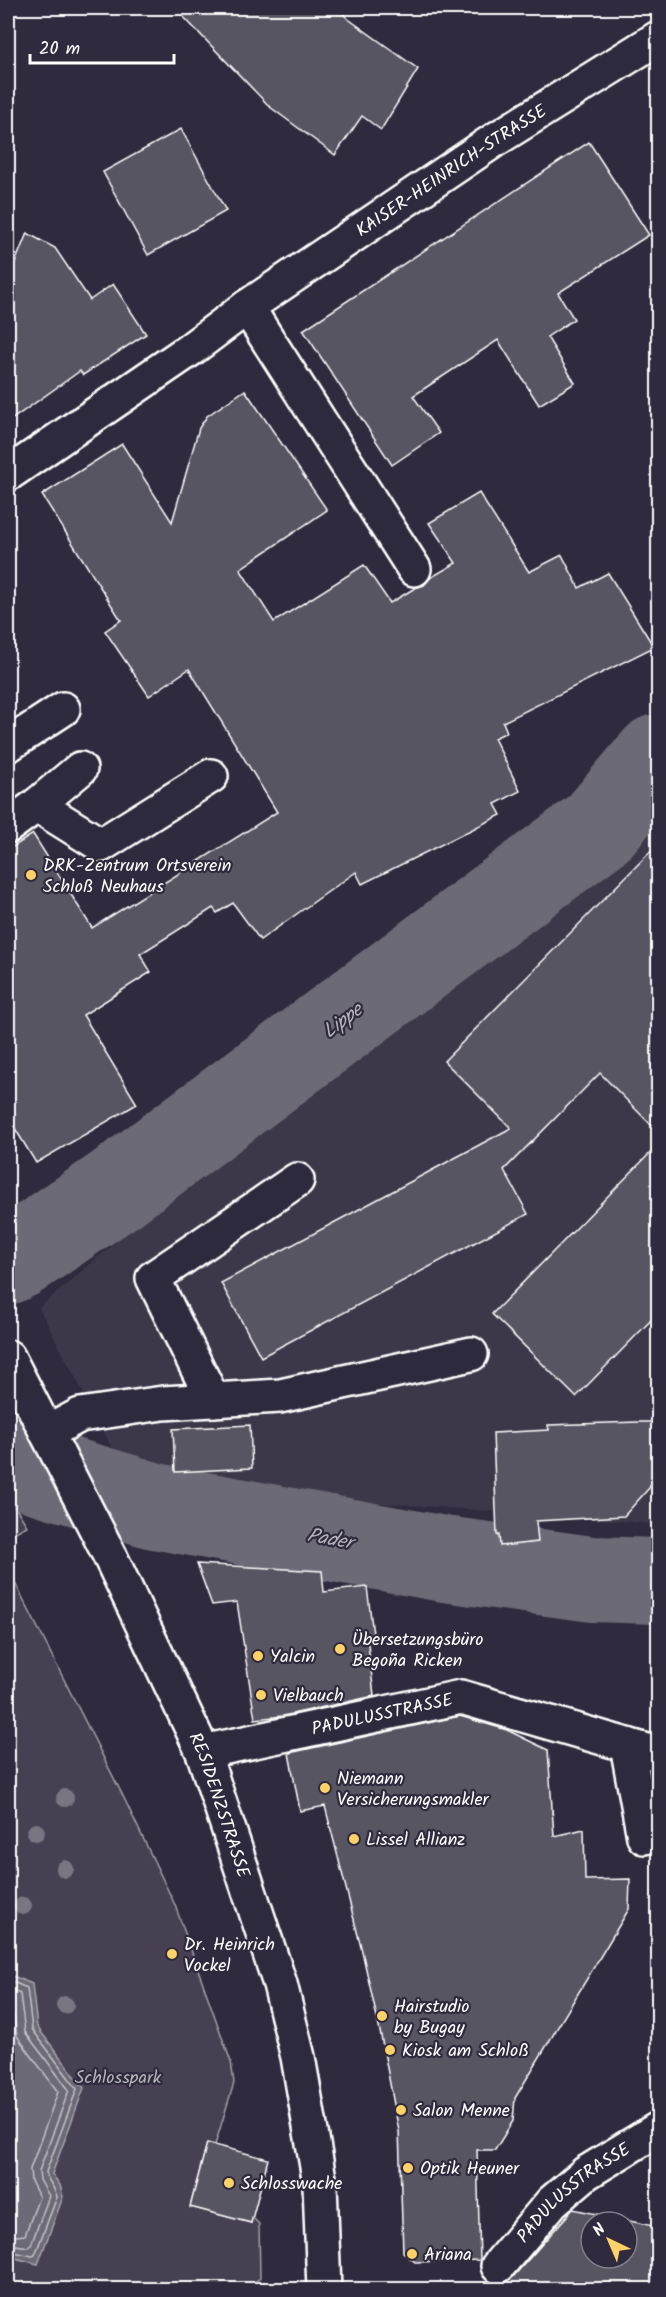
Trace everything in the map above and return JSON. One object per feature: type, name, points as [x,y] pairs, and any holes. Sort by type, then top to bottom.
[{"type":"street","name":"KAISER-HEINRICH-STRASSE","points":[[8,474],[191,350],[246,307],[493,141],[658,38]]},
{"type":"street","points":[[246,307],[414,569]]},
{"type":"street","points":[[8,745],[63,709]]},
{"type":"street","points":[[8,826],[81,769]]},
{"type":"street","points":[[37,805],[101,845],[211,776]]},
{"type":"street","points":[[213,1400],[153,1278],[297,1180]]},
{"type":"street","points":[[50,1439],[80,1415],[163,1403],[280,1396],[471,1354]]},
{"type":"street","name":"RESIDENZSTRASSE","points":[[8,1357],[109,1554],[203,1752],[280,1984],[298,2057],[320,2184],[324,2289]]},
{"type":"street","name":"PADULUSSTRASSE","points":[[203,1752],[461,1697],[658,1754]]},
{"type":"street","points":[[627,1745],[644,1837]]},
{"type":"street","name":"PADULUSSTRASSE","points":[[498,2266],[552,2202],[586,2173],[658,2129]]},
{"type":"shaded area","points":[[658,775],[658,1524],[131,1484],[39,1308]]},
{"type":"green space","points":[[8,1495],[27,1526],[8,1536]]},
{"type":"green space","name":"Schlosspark","points":[[8,1569],[123,1796],[175,1905],[231,2062],[234,2083],[215,2145],[207,2144],[190,2207],[251,2223],[252,2217],[259,2224],[260,2278],[244,2290],[8,2289]]},
{"type":"water","points":[[8,1974],[32,1984],[37,2027],[84,2088],[52,2174],[60,2185],[63,2197],[38,2264],[15,2258],[8,2279]]},
{"type":"building","points":[[175,8],[338,8],[347,18],[418,69],[381,130],[362,116],[335,155],[270,107]]},
{"type":"building","points":[[181,129],[226,211],[148,255],[103,172]]},
{"type":"building","points":[[589,142],[649,235],[558,293],[574,319],[547,337],[575,383],[539,405],[498,340],[413,396],[439,433],[392,465],[303,330]]},
{"type":"building","points":[[27,233],[55,248],[90,300],[113,284],[146,334],[83,375],[80,371],[8,422],[8,280]]},
{"type":"building","points":[[245,390],[327,510],[240,569],[274,622],[364,565],[390,603],[424,585],[430,578],[456,563],[429,523],[479,493],[529,572],[562,555],[579,588],[608,573],[654,647],[503,722],[507,732],[494,738],[520,791],[495,804],[501,815],[362,884],[356,872],[260,940],[233,903],[217,913],[213,908],[140,954],[151,972],[83,1015],[137,1104],[36,1163],[8,1117],[8,850],[33,834],[92,928],[277,812],[189,669],[149,696],[105,631],[121,620],[42,495],[122,444],[172,522],[199,428],[207,416]]},
{"type":"building","points":[[658,844],[658,1132],[600,1073],[504,1170],[528,1214],[261,1357],[221,1283],[511,1128],[444,1061]]},
{"type":"building","points":[[658,1145],[658,1313],[576,1397],[492,1314]]},
{"type":"building","points":[[658,1422],[658,1484],[650,1485],[624,1516],[536,1521],[538,1542],[500,1546],[499,1535],[497,1535],[493,1433],[549,1430],[548,1425]]},
{"type":"building","points":[[250,1425],[252,1468],[175,1472],[173,1429]]},
{"type":"building","points":[[197,1564],[322,1571],[324,1592],[367,1587],[373,1634],[367,1635],[374,1696],[283,1716],[255,1719],[237,1602],[212,1605]]},
{"type":"building","points":[[460,1716],[507,1730],[548,1750],[554,1836],[584,1829],[585,1880],[630,1879],[629,1909],[515,2098],[513,2121],[495,2150],[477,2150],[480,2260],[415,2262],[403,2252],[399,2131],[362,1951],[325,1806],[300,1811],[289,1753]]},
{"type":"building","name":"Schlosswache","points":[[207,2143],[268,2159],[251,2223],[190,2207]]},
{"type":"building","points":[[573,2209],[579,2210],[579,2270],[639,2270],[639,2223],[658,2227],[658,2289],[498,2289],[512,2278]]},
{"type":"waterway","name":"Lippe","points":[[8,1261],[116,1189],[598,828],[658,757]]},
{"type":"waterway","name":"Pader","points":[[8,1462],[155,1506],[444,1559],[592,1579],[658,1581]]},
{"type":"place","name":"DRK-Zentrum Ortsverein Schloß Neuhaus","points":[[31,875]]},
{"type":"place","name":"Übersetzungsbüro Begoña Ricken","points":[[340,1649]]},
{"type":"place","name":"Yalcin","points":[[258,1656]]},
{"type":"place","name":"Vielbauch","points":[[261,1695]]},
{"type":"place","name":"Niemann Versicherungsmakler","points":[[325,1788]]},
{"type":"place","name":"Lissel Allianz","points":[[354,1839]]},
{"type":"place","name":"Dr. Heinrich Vockel","points":[[172,1954]]},
{"type":"place","name":"Hairstudio by Bugay","points":[[382,2016]]},
{"type":"place","name":"Kiosk am Schloß","points":[[390,2050]]},
{"type":"place","name":"Salon Menne","points":[[401,2110]]},
{"type":"place","name":"Optik Heuner","points":[[408,2168]]},
{"type":"place","name":"Schlosswache","points":[[229,2183]]},
{"type":"place","name":"Ariana","points":[[412,2254]]}]
